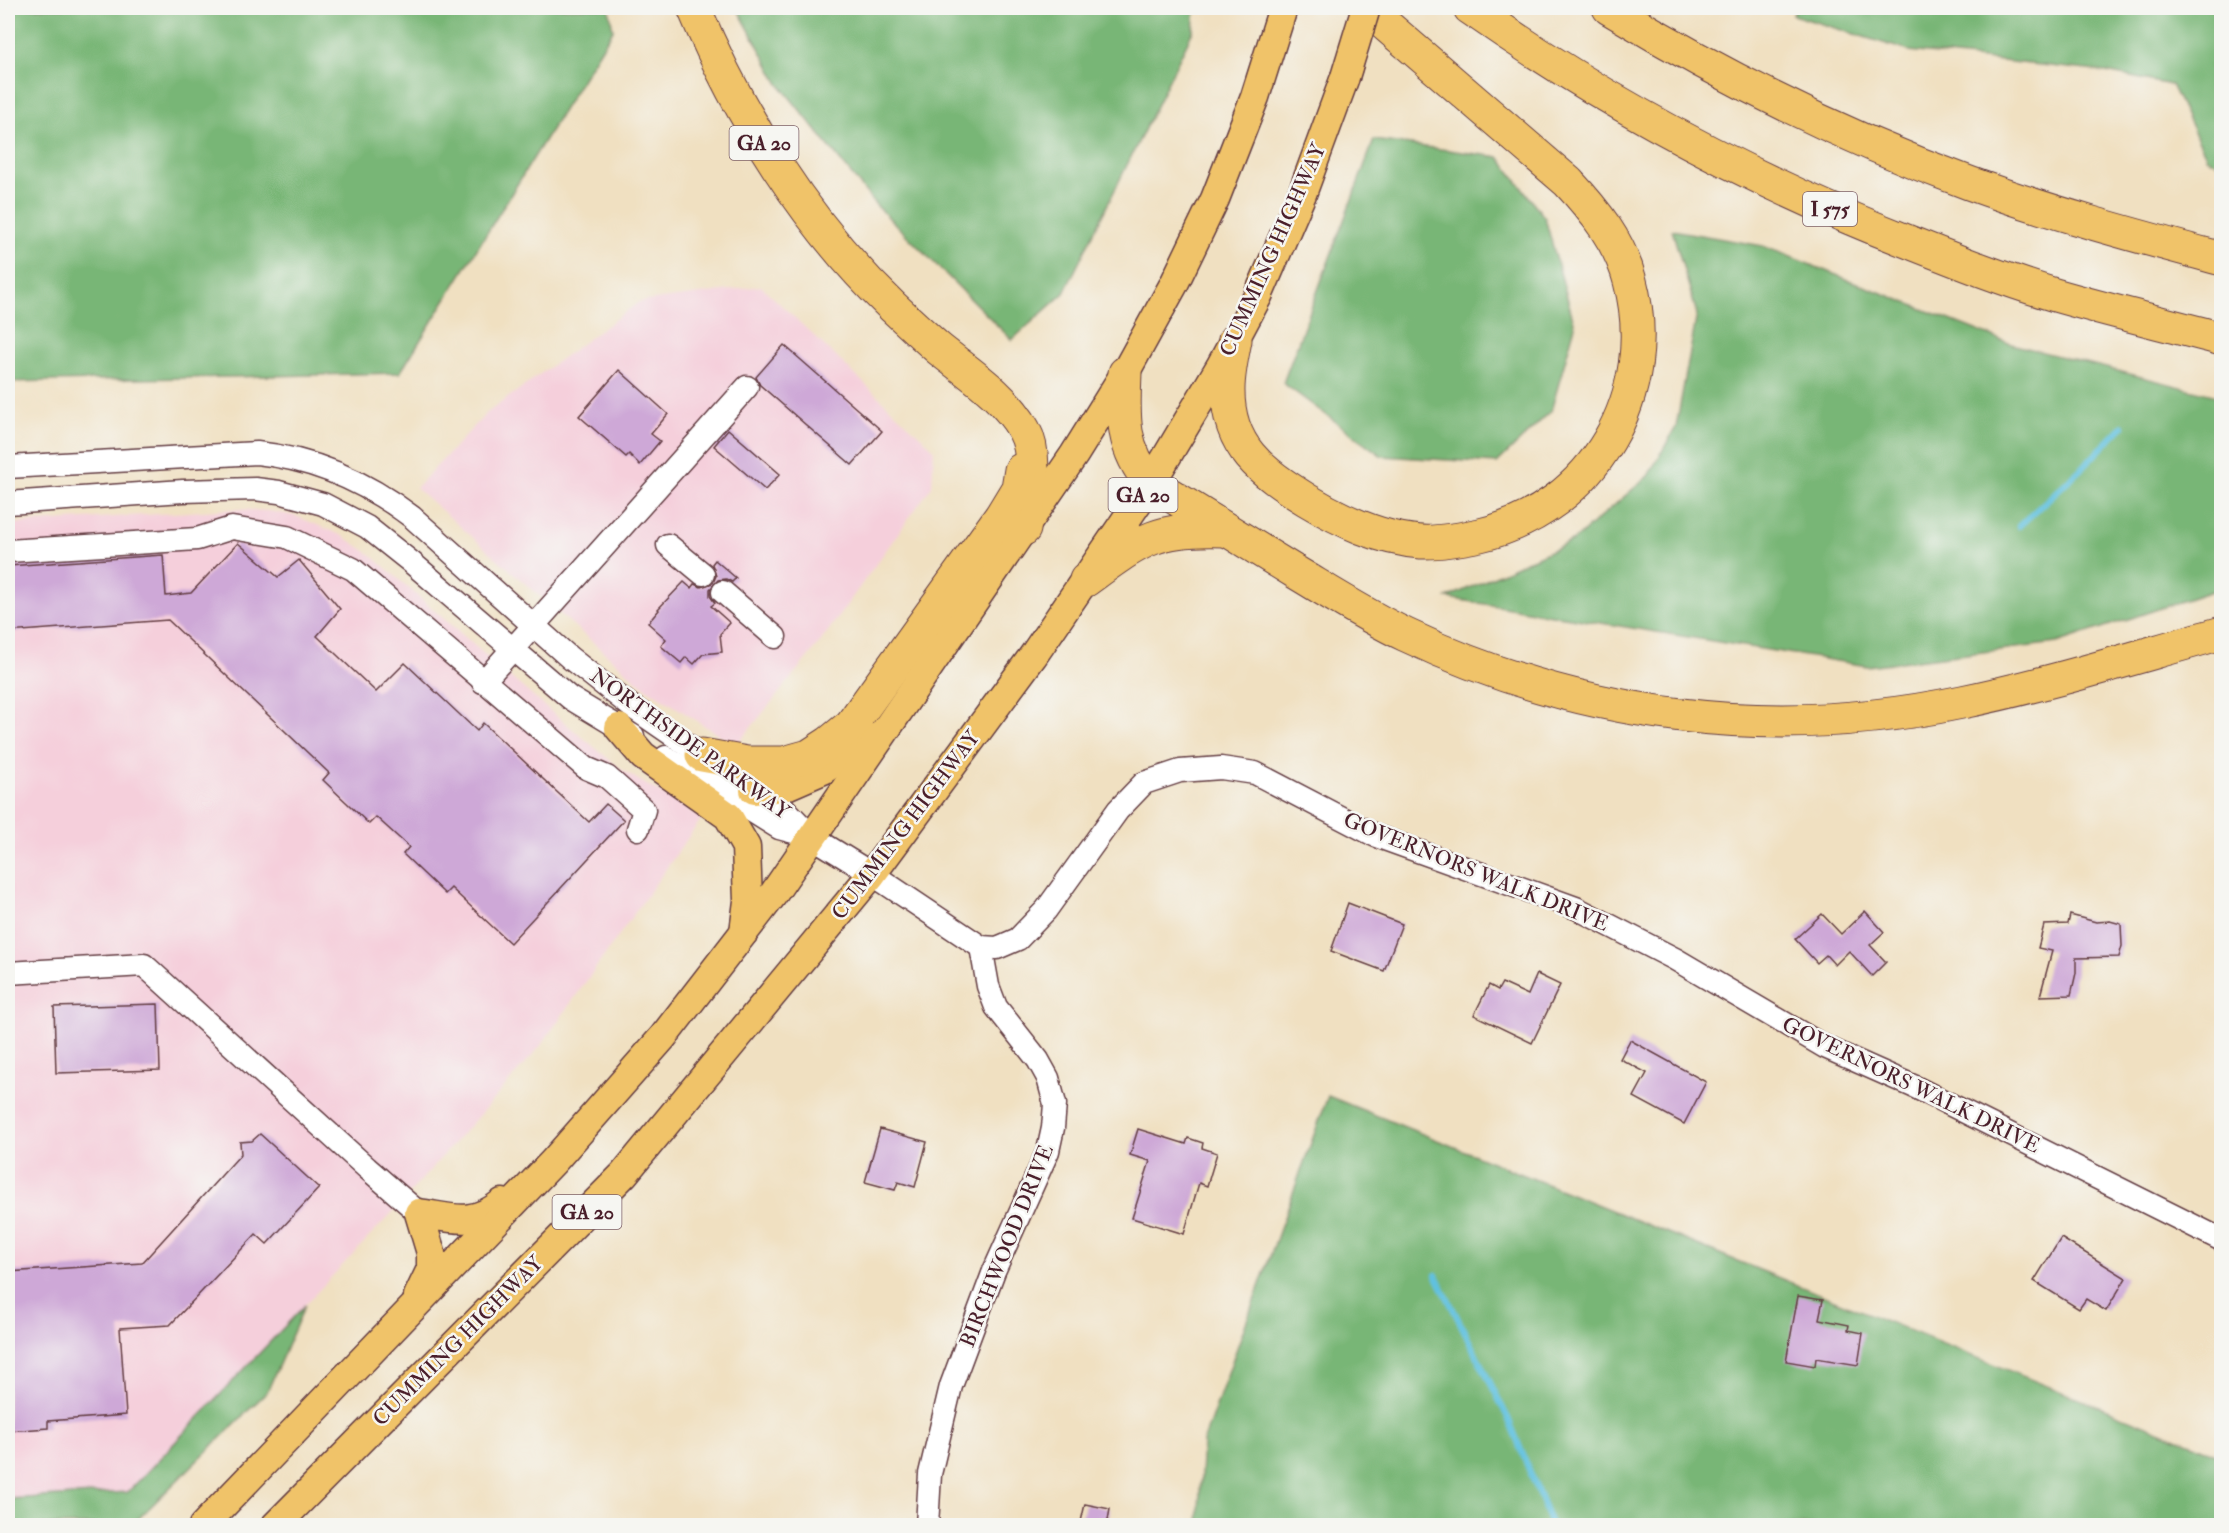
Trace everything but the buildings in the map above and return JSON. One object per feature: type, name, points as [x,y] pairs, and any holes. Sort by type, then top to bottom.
[{"type":"highway","name":"GA 20","points":[[694,8],[736,95],[804,204],[854,267],[928,339],[990,389],[1012,412],[1026,432],[1032,464],[1031,492],[1024,529]]},
{"type":"highway","points":[[1235,340],[1228,387],[1229,414],[1236,436],[1248,455],[1264,471],[1326,512],[1386,536],[1421,542],[1461,539],[1496,531],[1527,519],[1556,501],[1581,479],[1601,454],[1628,400],[1635,372],[1638,343],[1636,309],[1630,279],[1618,250],[1593,208],[1568,182],[1366,8]]},
{"type":"highway","name":"I 575","points":[[1470,8],[1565,71],[1689,142],[1856,221],[1954,260],[2054,295],[2222,339]]},
{"type":"highway","points":[[1609,8],[1701,61],[1870,144],[1968,183],[2038,207],[2222,259]]},
{"type":"highway","points":[[702,754],[747,763],[784,763],[809,756],[851,725],[1001,516],[1018,488],[1023,464],[1009,429],[962,388],[936,360],[928,339]]},
{"type":"highway","points":[[1125,373],[1126,437],[1136,463],[1151,483],[1402,634],[1492,672],[1602,703],[1692,717],[1744,721],[1796,722],[1905,713],[2017,690],[2222,633]]},
{"type":"highway","points":[[1086,580],[1134,546],[1155,536],[1181,529],[1227,530]]},
{"type":"main road","name":"CUMMING HIGHWAY","points":[[275,1526],[624,1174],[872,874],[1034,656],[1151,483],[1235,340],[1258,296],[1302,194],[1345,77],[1366,8]]},
{"type":"main road","points":[[1024,529],[1125,373],[1174,284],[1215,199],[1251,107],[1281,16]]},
{"type":"main road","name":"GA 20","points":[[203,1526],[553,1162],[663,1037],[744,933],[1024,529]]},
{"type":"main road","points":[[619,728],[643,756],[728,816],[746,847],[748,901],[744,933]]},
{"type":"main road","points":[[754,790],[784,787],[823,771],[868,739],[881,736]]},
{"type":"main road","points":[[415,1303],[431,1269],[430,1253],[419,1212],[453,1219],[472,1219],[491,1212],[553,1162]]},
{"type":"street","points":[[483,682],[747,387]]},
{"type":"street","name":"NORTHSIDE PARKWAY","points":[[8,467],[248,453],[278,455],[316,465],[357,481],[391,501],[412,517],[534,626],[632,707],[784,808],[812,837]]},
{"type":"street","name":"NORTHSIDE PARKWAY","points":[[8,503],[220,489],[263,490],[323,504],[367,527],[570,698],[779,828],[812,837]]},
{"type":"street","points":[[8,551],[197,539],[232,528],[287,537],[353,570],[586,768],[607,777],[644,810],[638,829]]},
{"type":"street","points":[[668,545],[703,574]]},
{"type":"street","points":[[723,592],[775,637]]},
{"type":"street","name":"GOVERNORS WALK DRIVE","points":[[981,947],[998,948],[1018,939],[1046,910],[1118,810],[1144,783],[1180,771],[1221,768],[1255,773],[1376,836],[1576,908],[1675,959],[1825,1047],[1912,1086],[2222,1240]]},
{"type":"street","points":[[812,837],[981,947]]},
{"type":"street","name":"BIRCHWOOD DRIVE","points":[[927,1526],[930,1474],[951,1386],[994,1271],[1048,1151],[1053,1128],[1054,1104],[1048,1078],[1038,1060],[996,1007],[988,986],[981,947]]},
{"type":"street","points":[[8,973],[144,965],[367,1168],[419,1212]]},
{"type":"shaded area","points":[[761,286],[934,449],[932,486],[821,641],[736,746],[643,686],[416,488],[487,413],[639,302]]},
{"type":"shaded area","points":[[235,509],[269,511],[296,516],[343,536],[370,554],[524,689],[622,770],[702,818],[539,1048],[391,1214],[128,1492],[8,1499],[8,524]]},
{"type":"green space","points":[[8,8],[609,8],[613,30],[400,373],[8,382]]},
{"type":"green space","points":[[737,8],[1195,8],[1193,31],[1064,293],[1012,340],[876,205],[779,84]]},
{"type":"green space","points":[[1796,8],[2221,8],[2221,165],[2207,158],[2171,85],[2106,72],[1909,51],[1793,15]]},
{"type":"green space","points":[[1374,140],[1499,157],[1545,218],[1575,326],[1551,411],[1497,463],[1382,456],[1283,383]]},
{"type":"green space","points":[[1672,230],[1763,246],[2011,344],[2221,397],[2221,588],[2057,643],[1867,666],[1447,598],[1574,540],[1648,476],[1676,427],[1697,314]]},
{"type":"green space","points":[[1328,1096],[2221,1456],[2221,1525],[1198,1526],[1203,1442]]},
{"type":"green space","points":[[305,1305],[267,1392],[132,1525],[8,1525],[8,1499],[128,1492]]},
{"type":"waterway","points":[[2019,526],[2083,467],[2123,426]]},
{"type":"waterway","points":[[1436,1275],[1508,1418],[1552,1526]]}]
